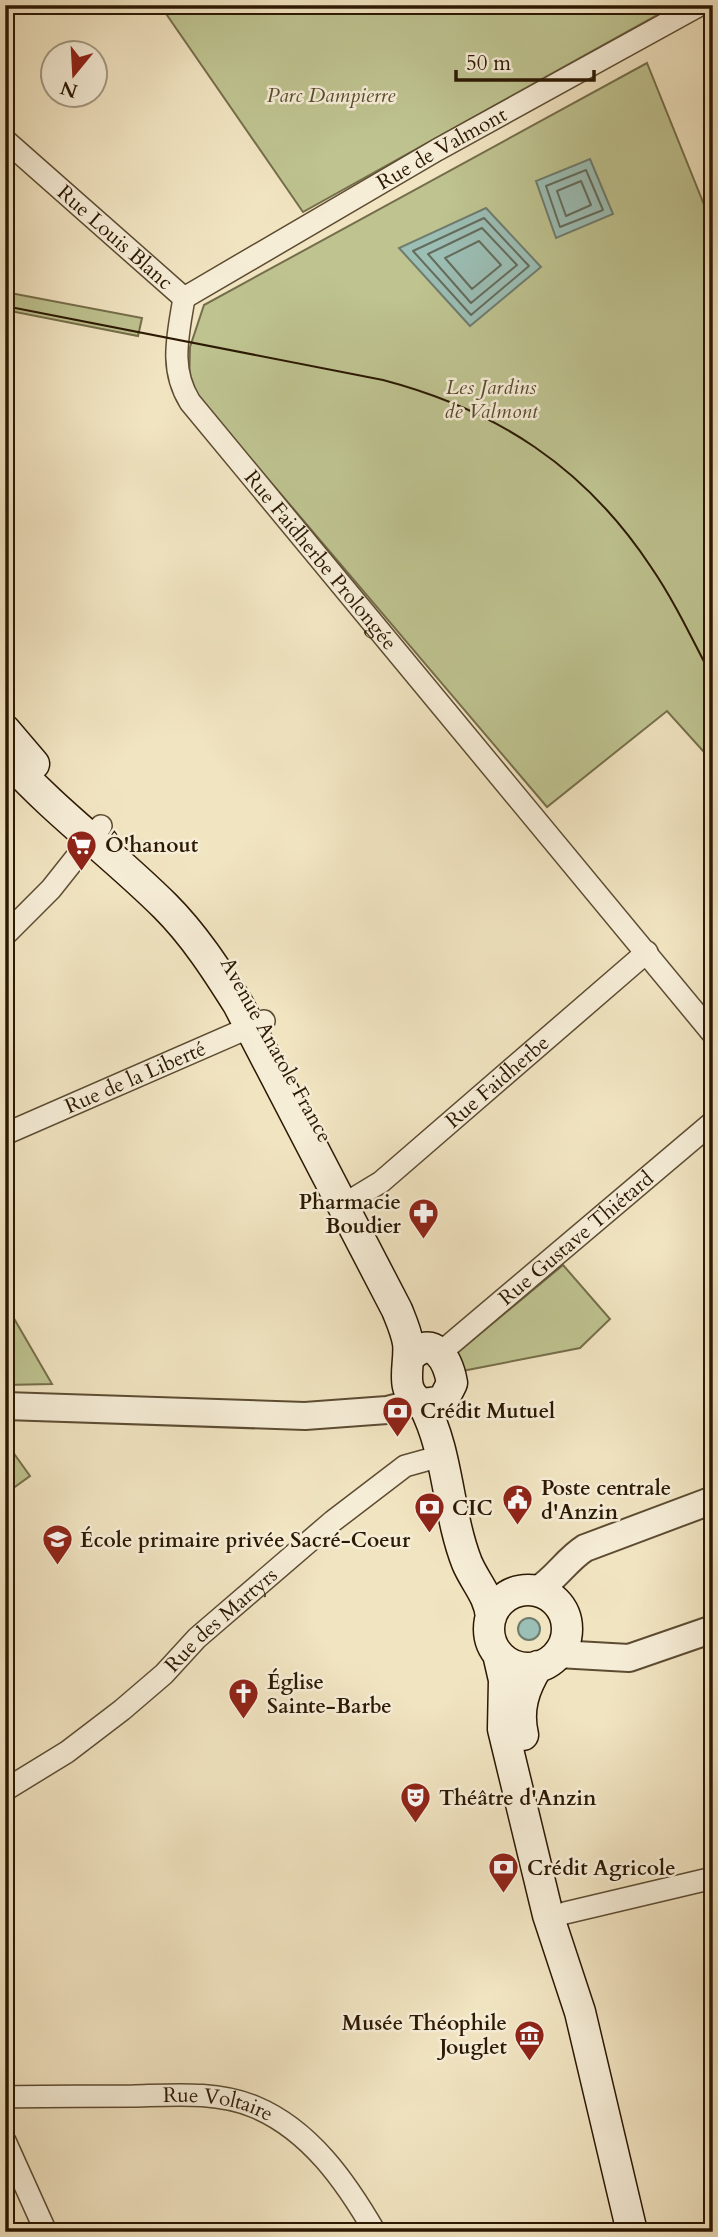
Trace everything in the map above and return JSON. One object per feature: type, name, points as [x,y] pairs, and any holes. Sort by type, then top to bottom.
[{"type":"main road","name":"Avenue Anatole France","points":[[5,730],[194,939],[257,1024],[349,1201],[401,1320],[422,1358],[410,1394],[429,1401]]},
{"type":"main road","name":"Avenue Anatole France","points":[[5,755],[40,794],[96,833]]},
{"type":"main road","name":"Avenue Anatole France","points":[[422,1358],[447,1362],[451,1380],[429,1401]]},
{"type":"main road","name":"Avenue Anatole France","points":[[429,1401],[467,1562],[489,1601],[491,1617]]},
{"type":"main road","name":"Avenue Anatole France","points":[[429,1401],[485,1561],[502,1581],[530,1591]]},
{"type":"main road","points":[[580,2012],[548,1915],[503,1730],[504,1680],[498,1654],[490,1639],[491,1617],[503,1599],[530,1591],[554,1600],[565,1617],[566,1636],[523,1698],[521,1723],[565,1913],[580,2012],[632,2232]]},
{"type":"main road","points":[[498,1654],[516,1666],[548,1660]]},
{"type":"street","name":"Rue de Valmont","points":[[184,298],[437,150],[700,5]]},
{"type":"street","name":"Rue Louis Blanc","points":[[5,139],[184,298],[175,354]]},
{"type":"street","name":"Rue Faidherbe Prolongée","points":[[175,354],[180,383],[198,412],[483,759],[647,952]]},
{"type":"street","points":[[5,935],[51,889],[96,833]]},
{"type":"street","points":[[647,952],[713,1034]]},
{"type":"street","name":"Rue Faidherbe","points":[[349,1201],[391,1174],[647,952]]},
{"type":"street","name":"Rue de la Liberté","points":[[5,1135],[257,1024]]},
{"type":"street","name":"Rue Gustave Thiétard","points":[[422,1358],[713,1122]]},
{"type":"street","points":[[351,1412],[382,1397],[422,1358]]},
{"type":"street","points":[[5,1406],[203,1415],[305,1416],[387,1410],[429,1401]]},
{"type":"street","name":"Rue des Martyrs","points":[[5,1790],[67,1752],[122,1710],[164,1674],[197,1638],[333,1521],[405,1466],[441,1456]]},
{"type":"street","points":[[530,1591],[554,1580],[570,1559],[585,1548],[713,1500]]},
{"type":"street","points":[[548,1660],[629,1658],[713,1629]]},
{"type":"street","points":[[565,1913],[713,1878]]},
{"type":"street","name":"Rue Voltaire","points":[[5,2097],[193,2096],[227,2099],[254,2107],[286,2124],[325,2159],[349,2189],[375,2232]]},
{"type":"street","points":[[5,2141],[46,2232]]},
{"type":"green space","name":"Parc Dampierre","points":[[160,5],[675,5],[303,212]]},
{"type":"green space","name":"Les Jardins de Valmont","points":[[647,63],[713,227],[713,762],[667,711],[547,807],[189,386],[190,347],[204,305]]},
{"type":"green space","points":[[5,292],[142,318],[138,336],[5,310]]},
{"type":"green space","points":[[563,1265],[610,1319],[580,1348],[462,1371],[457,1353]]},
{"type":"green space","points":[[5,1303],[52,1384],[5,1385]]},
{"type":"green space","points":[[5,1441],[30,1476],[5,1494]]},
{"type":"water","points":[[590,159],[613,214],[556,238],[536,181]]},
{"type":"water","points":[[486,208],[541,267],[470,326],[399,248]]},
{"type":"water","points":[[529,1618],[537,1621],[540,1629],[537,1637],[529,1640],[521,1637],[518,1629],[521,1621]]},
{"type":"tram line","points":[[5,306],[383,380],[464,408],[500,426],[535,447],[567,472],[625,531],[668,594],[713,679]]},
{"type":"place","name":"Ô'hanout","points":[[82,872]]},
{"type":"place","name":"Pharmacie Boudier","points":[[424,1241]]},
{"type":"place","name":"Crédit Mutuel","points":[[397,1438]]},
{"type":"place","name":"Poste centrale d'Anzin","points":[[518,1527]]},
{"type":"place","name":"CIC","points":[[429,1535]]},
{"type":"place","name":"École primaire privée Sacré-Coeur","points":[[57,1567]]},
{"type":"place","name":"Église Sainte-Barbe","points":[[244,1721]]},
{"type":"place","name":"Théâtre d'Anzin","points":[[416,1825]]},
{"type":"place","name":"Crédit Agricole","points":[[504,1895]]},
{"type":"place","name":"Musée Théophile Jouglet","points":[[530,2062]]}]
